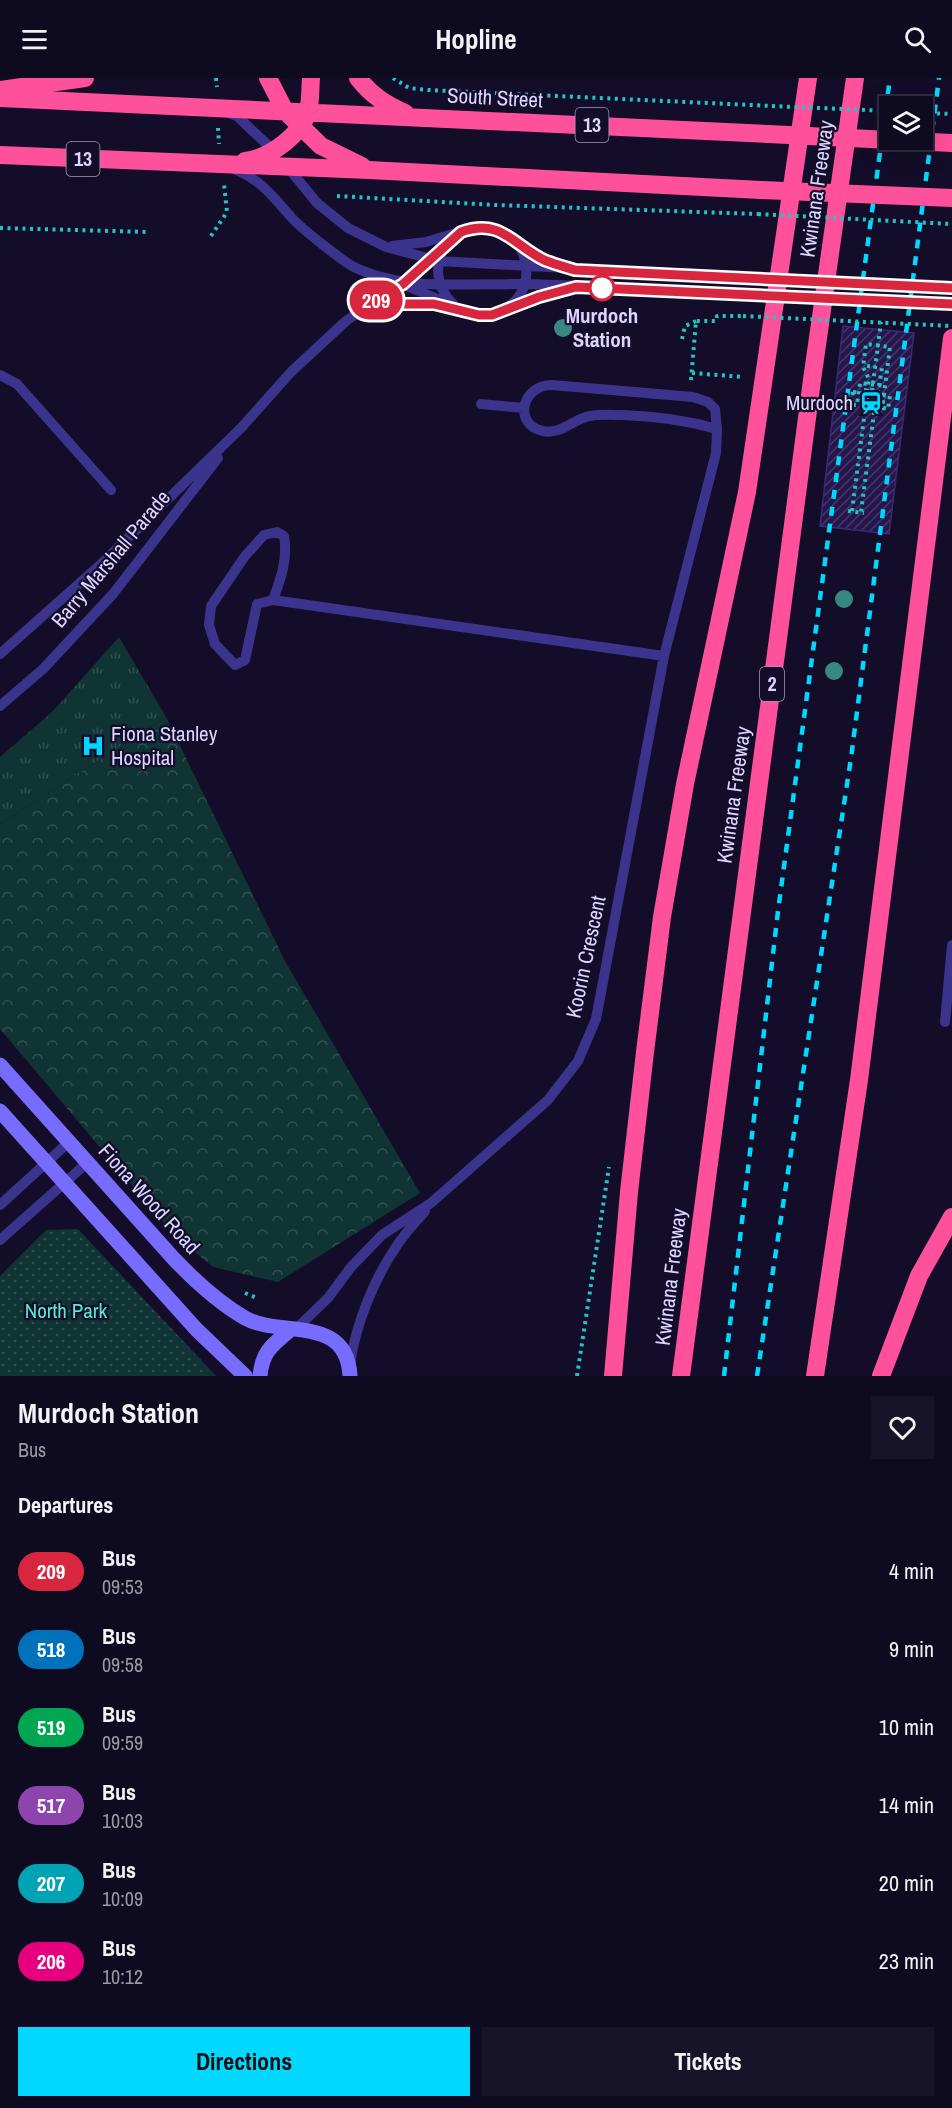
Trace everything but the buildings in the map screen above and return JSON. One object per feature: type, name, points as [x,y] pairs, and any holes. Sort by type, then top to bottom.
[{"type":"highway","points":[[0,90],[85,78]]},
{"type":"highway","points":[[268,78],[285,111]]},
{"type":"highway","points":[[222,164],[253,160],[280,147],[304,119],[311,78]]},
{"type":"highway","points":[[358,78],[369,92],[388,106],[415,117]]},
{"type":"highway","points":[[613,1376],[629,1192],[662,917],[686,784],[747,492],[808,78]]},
{"type":"highway","name":"Kwinana Freeway","points":[[681,1376],[811,392],[855,78]]},
{"type":"highway","points":[[0,98],[285,111],[304,119],[321,146],[369,170]]},
{"type":"highway","name":"South Street","points":[[304,119],[415,117],[952,143]]},
{"type":"highway","name":"13","points":[[0,156],[288,166],[952,198]]},
{"type":"highway","points":[[815,1376],[859,1080],[952,338]]},
{"type":"highway","points":[[881,1376],[919,1276],[952,1217]]},
{"type":"street","name":"Fiona Wood Road","points":[[0,1065],[174,1260],[197,1282],[246,1318],[271,1327],[314,1330],[329,1337],[341,1348],[350,1371]]},
{"type":"street","points":[[0,1111],[196,1329],[245,1376]]},
{"type":"street","points":[[260,1376],[261,1362],[270,1346],[293,1329]]},
{"type":"lane","points":[[217,108],[237,116],[288,166],[317,203],[348,228],[386,247],[436,260],[575,270],[952,288]]},
{"type":"lane","points":[[222,164],[248,175],[265,187],[294,220],[352,266],[405,283],[466,313]]},
{"type":"lane","points":[[386,247],[426,242],[473,228],[486,227],[510,236],[519,245],[546,261],[575,270]]},
{"type":"lane","name":"Barry Marshall Parade","points":[[0,706],[43,669],[113,594],[242,427],[291,372],[346,321],[436,260],[451,240],[461,232]]},
{"type":"lane","points":[[503,310],[514,303],[525,284],[527,267],[519,245]]},
{"type":"lane","points":[[436,260],[440,284],[446,297],[455,306]]},
{"type":"lane","points":[[405,283],[525,284],[952,304]]},
{"type":"lane","points":[[362,309],[403,304],[434,304],[466,313],[492,315],[539,297],[576,287]]},
{"type":"lane","points":[[0,375],[17,384],[111,490]]},
{"type":"lane","points":[[545,385],[688,397],[708,402],[715,409],[717,429],[690,421],[666,418],[599,415],[583,418],[553,432],[544,432],[529,425],[524,408],[530,394],[539,386],[545,385]]},
{"type":"lane","points":[[481,404],[524,408]]},
{"type":"lane","name":"Barry Marshall Parade","points":[[0,654],[100,565],[242,427]]},
{"type":"lane","name":"Koorin Crescent","points":[[293,1329],[328,1298],[351,1267],[382,1235],[431,1203],[548,1100],[578,1061],[596,1019],[664,656],[716,453],[717,429]]},
{"type":"lane","points":[[273,600],[287,552],[284,536],[277,532],[264,535],[245,556],[212,606],[209,625],[215,644],[235,665],[245,660],[257,604],[273,600],[664,656]]},
{"type":"lane","points":[[945,1022],[952,945]]},
{"type":"lane","points":[[0,1205],[70,1141]]},
{"type":"lane","points":[[0,1240],[88,1162]]},
{"type":"lane","name":"Koorin Crescent","points":[[350,1371],[353,1343],[379,1277],[396,1247],[431,1203]]},
{"type":"path","points":[[393,78],[409,88],[428,90],[879,111]]},
{"type":"path","points":[[933,113],[952,114]]},
{"type":"path","points":[[328,195],[495,205],[758,214],[952,224]]},
{"type":"path","points":[[0,228],[149,232]]},
{"type":"path","points":[[682,339],[685,326],[696,321],[716,321],[717,316],[952,326]]},
{"type":"path","points":[[688,397],[696,321]]},
{"type":"path","points":[[868,392],[869,379],[863,367],[866,344],[878,345],[890,347],[883,402],[874,413],[862,512],[850,511],[868,392],[878,345],[881,322]]},
{"type":"path","points":[[866,384],[868,366],[882,368],[879,386]]},
{"type":"path","points":[[692,374],[747,377]]},
{"type":"path","points":[[868,392],[884,396],[890,396],[888,409],[883,408],[884,397],[885,386],[860,383],[859,394],[857,405],[852,405],[853,392],[860,393],[868,392],[880,392]]},
{"type":"green space","points":[[119,637],[166,717],[0,824],[0,757],[52,712]]},
{"type":"green space","points":[[166,717],[285,961],[420,1193],[278,1282],[213,1267],[174,1235],[0,1029],[0,824]]},
{"type":"green space","name":"North Park","points":[[78,1229],[216,1376],[0,1376],[0,1276],[46,1230]]},
{"type":"railway","points":[[724,1376],[778,911],[890,78]]},
{"type":"railway","points":[[757,1376],[851,758],[939,78]]},
{"type":"bus line","name":"209","points":[[952,288],[575,270],[546,261],[519,245],[510,236],[486,227],[461,232],[403,284],[362,309],[403,304],[434,304],[479,315],[492,315],[539,297],[576,287],[952,304]]},
{"type":"place","name":"Murdoch Station","points":[[602,288]]},
{"type":"place","name":"Murdoch","points":[[871,403]]},
{"type":"place","name":"Fiona Stanley Hospital","points":[[93,746]]}]
